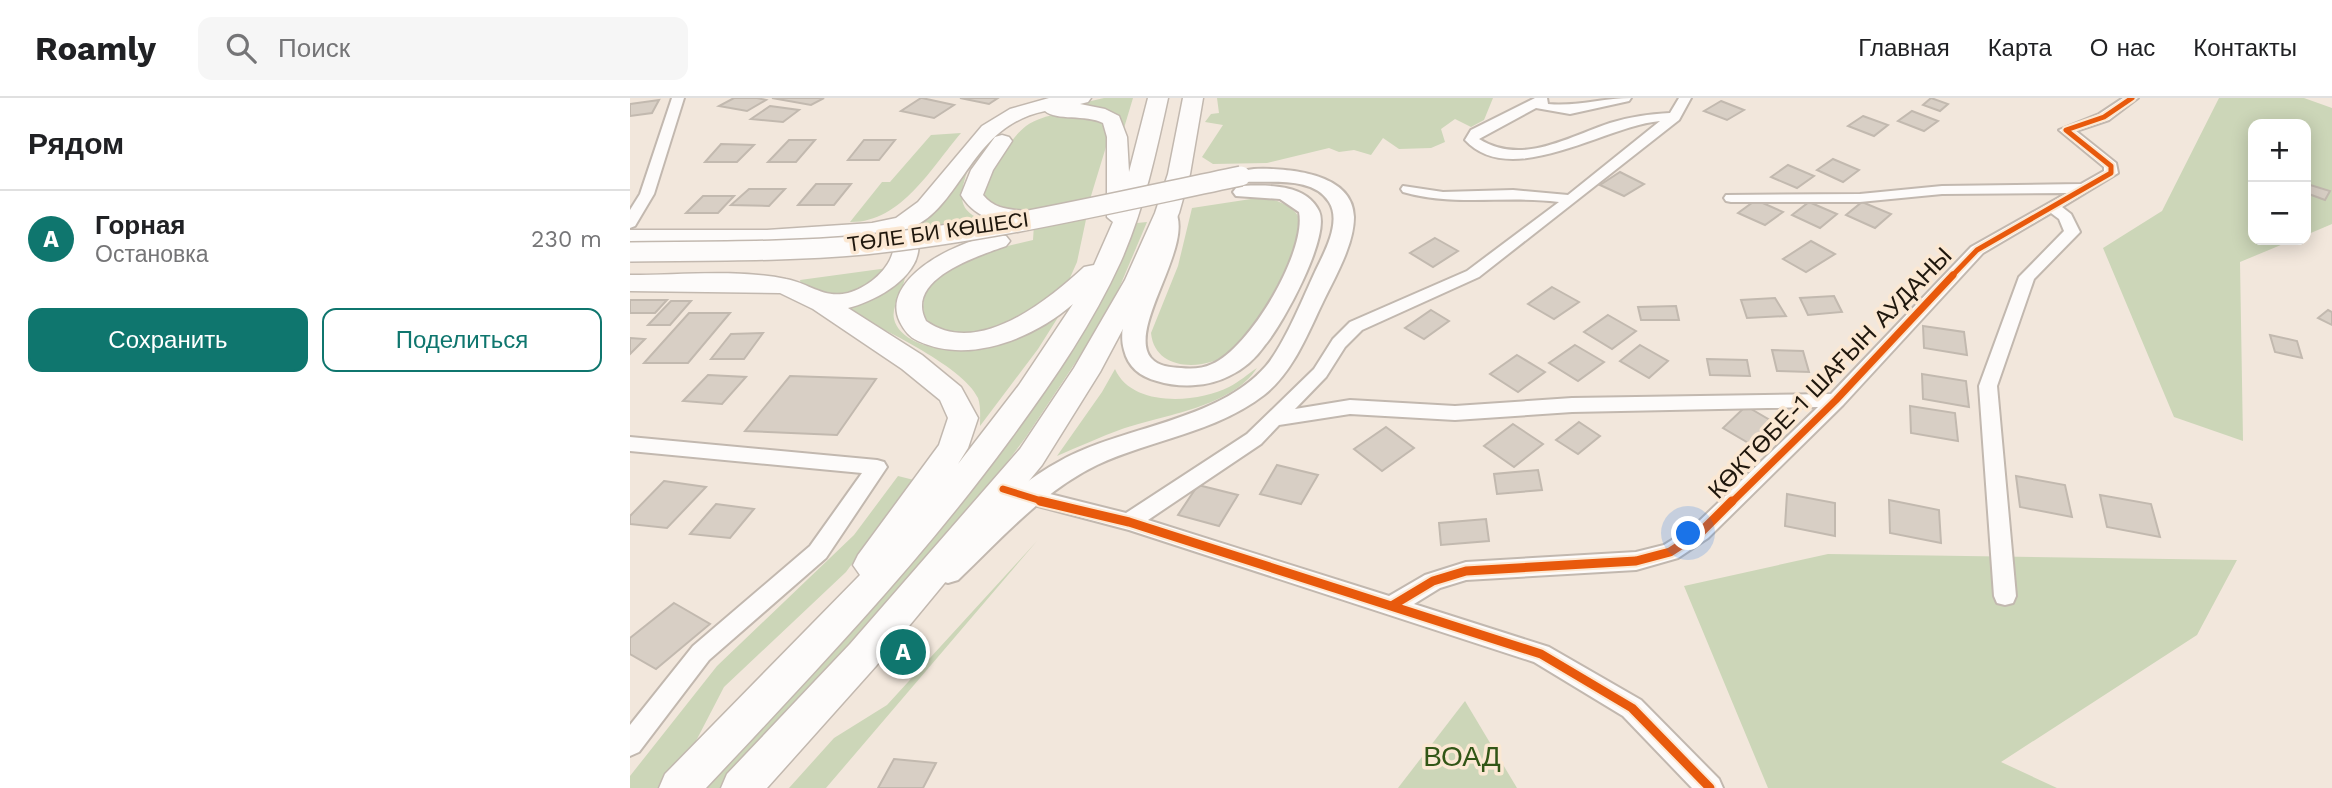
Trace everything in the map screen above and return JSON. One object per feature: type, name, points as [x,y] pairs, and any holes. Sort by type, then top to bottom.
[{"type":"main road","points":[[679,788],[797,667],[915,539],[981,458],[1046,368],[1092,292],[1116,243],[1139,178],[1158,98]]},
{"type":"main road","points":[[741,788],[876,640],[1015,494],[1031,457],[1086,372],[1137,280],[1167,213],[1179,174],[1193,98]]},
{"type":"main road","points":[[1034,218],[988,212],[976,205],[972,195],[974,185],[1007,134],[1018,124],[1033,116],[1075,104]]},
{"type":"main road","points":[[630,237],[767,237],[890,228],[916,216],[944,187],[981,136],[1003,119],[1034,107],[1075,104],[1102,113],[1112,120],[1116,128],[1116,243],[1093,273],[1040,316],[1020,328],[993,337],[967,341],[943,340],[924,332],[911,321],[908,308],[911,296],[920,281],[961,254],[998,240]]},
{"type":"main road","points":[[1015,494],[1087,458],[1206,418],[1236,404],[1275,371],[1338,242],[1344,215],[1340,203],[1329,190],[1310,181],[1278,174],[1238,184]]},
{"type":"main road","points":[[1167,213],[1167,232],[1161,261],[1135,328],[1136,356],[1145,367],[1161,374],[1183,378],[1206,375],[1244,357],[1258,343],[1310,239],[1314,225],[1307,206],[1298,199],[1238,184]]},
{"type":"main road","name":"ТӨЛЕ БИ КӨШЕСІ","points":[[630,251],[810,249],[936,235],[1238,184]]},
{"type":"main road","name":"ТӨЛЕ БИ КӨШЕСІ","points":[[630,267],[802,265],[870,259],[998,240],[1238,184]]},
{"type":"main road","points":[[822,303],[844,303],[864,297],[890,279],[905,256],[908,243],[905,236],[892,231],[872,230]]},
{"type":"main road","points":[[630,283],[758,283],[785,286],[822,303],[912,362],[951,394],[963,418],[954,448],[797,667]]},
{"type":"street","points":[[630,223],[647,194],[678,98]]},
{"type":"street","points":[[1625,98],[1570,110],[1542,107],[1541,99],[1476,134],[1472,140],[1490,153],[1519,154],[1559,148],[1626,123],[1649,118],[1674,117]]},
{"type":"street","points":[[1129,522],[1254,439],[1320,373],[1339,343],[1356,326],[1473,274],[1674,117],[1685,98]]},
{"type":"street","name":"КӨКТӨБЕ-1 ШАҒЫН АУДАНЫ","points":[[1393,605],[1433,581],[1466,571],[1636,561],[1670,552],[1701,532],[1836,400],[1977,250],[2111,173],[2111,166],[2066,130],[2104,117],[2133,98]]},
{"type":"street","points":[[1408,188],[1431,196],[1449,198],[1479,194],[1545,195],[1571,200]]},
{"type":"street","points":[[1731,198],[1860,198],[1942,190],[2084,188]]},
{"type":"street","points":[[2005,596],[1988,386],[2027,277],[2072,232],[2066,217],[2052,207]]},
{"type":"street","points":[[1276,419],[1350,407],[1455,413],[1572,405],[1836,400]]},
{"type":"street","points":[[630,444],[877,467],[818,552],[701,653],[630,744]]},
{"type":"street","points":[[1015,494],[1129,522],[1541,654],[1632,708],[1710,788]]},
{"type":"green space","points":[[1104,98],[1133,98],[1124,128],[1118,115],[1104,109],[1074,105]]},
{"type":"green space","points":[[1217,98],[1493,98],[1484,120],[1471,127],[1455,119],[1441,129],[1445,142],[1431,148],[1399,149],[1383,138],[1371,155],[1354,150],[1339,152],[1329,148],[1267,163],[1213,164],[1202,157],[1223,125],[1205,122],[1211,114],[1219,113]]},
{"type":"green space","points":[[2219,98],[2304,98],[2332,108],[2332,224],[2311,233],[2311,119],[2248,119],[2248,245],[2281,245],[2240,262],[2243,441],[2174,417],[2103,248],[2162,211]]},
{"type":"green space","points":[[1058,114],[1104,121],[1109,137],[1091,196],[1077,262],[1065,289],[1052,302],[993,332],[953,334],[936,328],[925,318],[923,307],[925,294],[932,282],[961,262],[995,249],[1033,240],[1035,209],[1003,207],[985,198],[986,190],[999,159],[1020,132],[1034,121]]},
{"type":"green space","points":[[961,133],[926,177],[900,204],[868,220],[850,222],[882,182],[890,182],[931,135]]},
{"type":"green space","points":[[968,169],[962,198],[967,210],[981,219],[911,229]]},
{"type":"green space","points":[[1264,197],[1292,209],[1301,225],[1293,252],[1274,291],[1233,351],[1222,358],[1197,365],[1172,362],[1162,356],[1151,333],[1178,266],[1192,208]]},
{"type":"green space","points":[[1147,222],[1109,312],[1026,437],[953,534],[723,788],[705,788],[939,530],[1015,434],[1096,312],[1137,223]]},
{"type":"green space","points":[[888,268],[887,273],[846,294],[827,294],[801,284],[800,280]]},
{"type":"green space","points":[[906,272],[894,308],[894,319],[905,335],[923,345],[945,349],[964,347],[1062,311],[1038,349],[980,426],[978,398],[969,385],[955,373],[917,347],[841,307],[869,300],[886,292]]},
{"type":"green space","points":[[1257,368],[1246,381],[1214,401],[1122,429],[1057,456],[1115,369],[1124,382],[1136,391],[1167,399],[1184,399],[1229,387]]},
{"type":"green space","points":[[898,476],[914,480],[846,572],[724,687],[684,764],[660,788],[630,788],[630,776],[717,666],[854,535]]},
{"type":"green space","points":[[1037,541],[826,788],[789,788],[834,738],[887,705]]},
{"type":"green space","points":[[1828,554],[2237,560],[2197,635],[2001,762],[2057,788],[1768,788],[1684,586]]},
{"type":"green space","name":"ВОАД","points":[[1465,701],[1517,788],[1398,788]]},
{"type":"building","points":[[734,98],[766,100],[747,111],[719,106]]},
{"type":"building","points":[[772,98],[824,98],[811,105]]},
{"type":"building","points":[[921,98],[954,105],[934,118],[901,111]]},
{"type":"building","points":[[960,98],[998,98],[989,104]]},
{"type":"building","points":[[1931,98],[1948,104],[1940,111],[1923,105]]},
{"type":"building","points":[[659,100],[652,113],[630,116],[630,104]]},
{"type":"building","points":[[1721,101],[1744,110],[1727,120],[1704,111]]},
{"type":"building","points":[[770,106],[799,110],[783,122],[751,119]]},
{"type":"building","points":[[1912,111],[1938,121],[1924,131],[1898,121]]},
{"type":"building","points":[[1863,116],[1888,125],[1874,136],[1848,126]]},
{"type":"building","points":[[789,140],[815,140],[796,162],[768,162]]},
{"type":"building","points":[[864,140],[895,140],[879,160],[848,160]]},
{"type":"building","points":[[721,144],[754,145],[737,162],[705,162]]},
{"type":"building","points":[[1833,159],[1859,170],[1843,182],[1817,170]]},
{"type":"building","points":[[1788,165],[1814,176],[1797,188],[1771,177]]},
{"type":"building","points":[[1620,172],[1644,184],[1624,196],[1600,185]]},
{"type":"building","points":[[816,184],[851,184],[834,205],[798,205]]},
{"type":"building","points":[[2311,185],[2330,191],[2325,200],[2311,195]]},
{"type":"building","points":[[749,189],[785,189],[769,206],[731,205]]},
{"type":"building","points":[[703,196],[734,196],[718,213],[686,213]]},
{"type":"building","points":[[1756,200],[1783,212],[1765,225],[1738,213]]},
{"type":"building","points":[[1809,202],[1837,214],[1820,228],[1792,215]]},
{"type":"building","points":[[1862,202],[1891,214],[1875,228],[1846,215]]},
{"type":"building","points":[[1435,238],[1458,251],[1433,267],[1410,253]]},
{"type":"building","points":[[1811,241],[1835,254],[1806,272],[1783,259]]},
{"type":"building","points":[[1552,287],[1579,302],[1554,319],[1528,304]]},
{"type":"building","points":[[1834,296],[1842,312],[1808,315],[1800,298]]},
{"type":"building","points":[[1775,298],[1786,316],[1747,318],[1741,300]]},
{"type":"building","points":[[630,300],[667,300],[655,313],[630,313]]},
{"type":"building","points":[[671,301],[691,301],[670,325],[648,325]]},
{"type":"building","points":[[1676,306],[1679,320],[1641,320],[1638,307]]},
{"type":"building","points":[[1431,310],[1449,321],[1424,339],[1405,328]]},
{"type":"building","points":[[2328,310],[2332,312],[2332,325],[2318,318]]},
{"type":"building","points":[[689,313],[730,313],[688,363],[644,363]]},
{"type":"building","points":[[1608,315],[1636,331],[1612,349],[1584,332]]},
{"type":"building","points":[[1923,326],[1964,332],[1967,355],[1924,348]]},
{"type":"building","points":[[763,333],[744,359],[711,359],[731,334]]},
{"type":"building","points":[[2270,335],[2297,341],[2302,358],[2275,352]]},
{"type":"building","points":[[630,338],[645,339],[630,354]]},
{"type":"building","points":[[1575,345],[1604,362],[1578,381],[1549,363]]},
{"type":"building","points":[[1640,345],[1668,361],[1649,378],[1620,361]]},
{"type":"building","points":[[1772,350],[1803,351],[1809,372],[1777,371]]},
{"type":"building","points":[[1517,355],[1545,372],[1518,392],[1490,374]]},
{"type":"building","points":[[1707,359],[1747,360],[1750,376],[1710,375]]},
{"type":"building","points":[[1922,374],[1966,381],[1969,407],[1923,399]]},
{"type":"building","points":[[708,375],[746,377],[722,404],[683,401]]},
{"type":"building","points":[[790,376],[876,379],[837,435],[745,431]]},
{"type":"building","points":[[1746,406],[1780,426],[1757,448],[1723,428]]},
{"type":"building","points":[[1910,406],[1955,413],[1958,441],[1911,433]]},
{"type":"building","points":[[1579,422],[1600,436],[1578,454],[1556,440]]},
{"type":"building","points":[[1513,424],[1543,444],[1514,467],[1484,446]]},
{"type":"building","points":[[1386,427],[1414,448],[1382,471],[1354,449]]},
{"type":"building","points":[[1277,465],[1318,475],[1301,504],[1260,494]]},
{"type":"building","points":[[1538,470],[1542,490],[1497,494],[1494,474]]},
{"type":"building","points":[[2016,476],[2065,485],[2072,517],[2020,507]]},
{"type":"building","points":[[664,481],[706,487],[667,528],[630,524],[630,516]]},
{"type":"building","points":[[1198,485],[1238,495],[1219,526],[1178,515]]},
{"type":"building","points":[[1787,494],[1835,503],[1835,536],[1785,526]]},
{"type":"building","points":[[2100,495],[2151,504],[2160,537],[2107,527]]},
{"type":"building","points":[[1889,500],[1939,510],[1941,543],[1890,533]]},
{"type":"building","points":[[716,504],[754,509],[730,538],[690,534]]},
{"type":"building","points":[[1486,519],[1489,541],[1441,545],[1439,523]]},
{"type":"building","points":[[674,603],[710,624],[656,669],[630,654],[630,638]]},
{"type":"building","points":[[894,759],[936,763],[923,788],[878,788]]},
{"type":"cycle path","points":[[1393,605],[1433,581],[1466,571],[1636,561],[1670,552],[1701,532],[1836,400],[1977,250],[2111,173],[2111,166],[2066,130],[2104,117],[2132,98]]},
{"type":"cycle path","points":[[1003,489],[1026,498],[1129,522],[1541,654],[1632,708],[1710,788]]},
{"type":"place","name":"Горная","points":[[903,652]]}]
